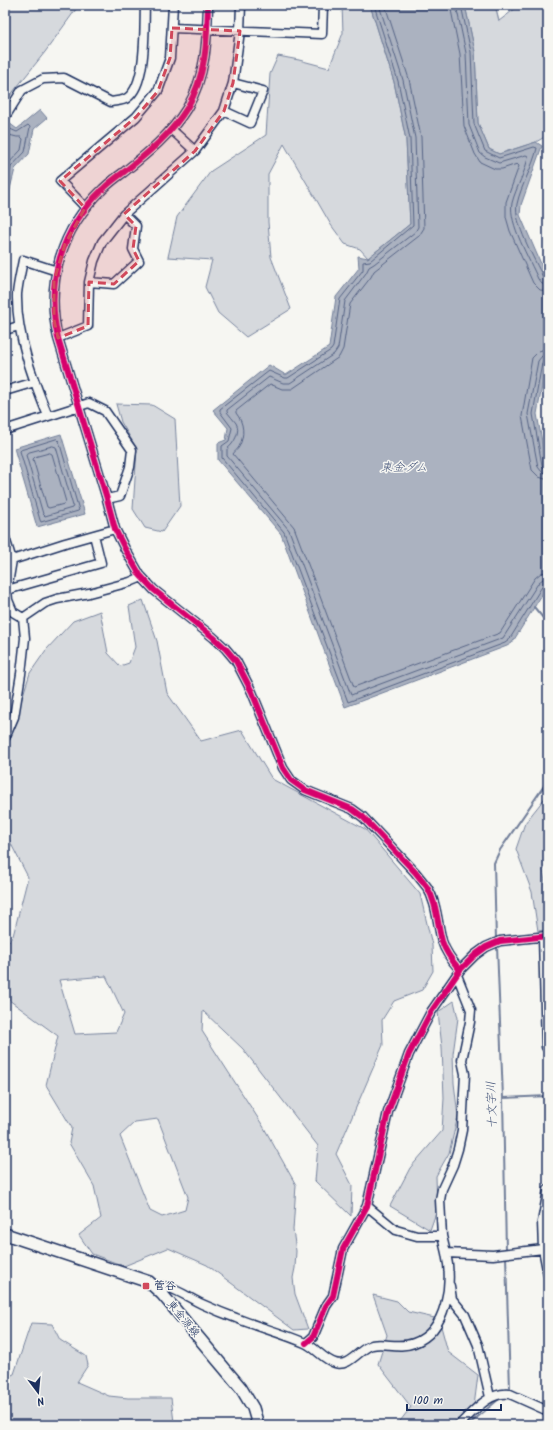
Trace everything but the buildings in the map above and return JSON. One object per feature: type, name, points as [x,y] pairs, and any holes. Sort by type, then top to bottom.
[{"type":"main road","name":"東金源線","points":[[5,1234],[143,1280],[154,1286],[241,1388],[253,1408],[258,1425]]},
{"type":"street","points":[[5,118],[22,90],[43,79],[64,78],[112,102],[126,99],[137,88],[142,70],[145,5]]},
{"type":"street","points":[[86,208],[60,182],[136,117],[158,91],[170,58],[173,5]]},
{"type":"street","points":[[154,1286],[167,1287],[204,1305],[238,1319],[306,1343],[336,1364],[346,1362],[364,1348],[371,1345],[399,1346],[414,1344],[424,1338],[435,1327],[445,1304],[449,1265],[442,1236],[440,1200],[442,1189],[453,1165],[462,1130],[465,1074],[462,1060],[471,1010],[459,972],[443,942],[432,895],[427,887],[374,828],[358,813],[352,809],[305,790],[291,780],[283,768],[252,692],[236,661],[213,637],[167,601],[142,577],[115,529],[58,338],[54,320],[54,281],[65,244],[73,227],[86,208],[103,189],[142,158],[172,130],[188,107],[200,79],[206,52],[208,5]]},
{"type":"street","points":[[58,338],[88,326],[89,282],[94,261],[102,242],[124,214],[195,151],[224,111],[233,83],[240,31],[241,5]]},
{"type":"street","points":[[172,28],[322,34],[323,5]]},
{"type":"street","points":[[224,111],[250,123],[263,91],[233,83]]},
{"type":"street","points":[[172,130],[195,151]]},
{"type":"street","points":[[89,282],[114,284],[139,261],[133,249],[136,226],[124,214]]},
{"type":"street","points":[[48,416],[35,382],[19,326],[18,293],[23,260],[57,271]]},
{"type":"street","points":[[5,330],[19,326]]},
{"type":"street","points":[[5,390],[35,382]]},
{"type":"street","points":[[5,430],[89,403],[105,411],[132,450],[130,467],[120,496],[107,499]]},
{"type":"street","points":[[12,560],[115,529]]},
{"type":"street","points":[[7,590],[101,563],[94,535]]},
{"type":"street","points":[[5,538],[12,560],[7,590],[8,600],[13,612],[23,618]]},
{"type":"street","points":[[23,618],[45,603],[57,599],[89,593],[130,582],[142,577]]},
{"type":"street","points":[[5,738],[14,717],[21,674],[25,638],[23,618]]},
{"type":"street","points":[[306,1343],[313,1337],[326,1306],[333,1296],[343,1248],[367,1206],[388,1112],[409,1054],[431,1012],[459,972],[475,955],[486,947],[500,941],[545,936],[546,1047]]},
{"type":"street","points":[[548,1190],[542,1222],[543,1249],[548,1275]]},
{"type":"street","points":[[367,1206],[396,1230],[417,1236],[442,1236]]},
{"type":"street","points":[[543,1236],[548,1220]]},
{"type":"street","points":[[446,1253],[493,1254],[543,1249]]},
{"type":"street","points":[[448,1279],[452,1298],[465,1315],[478,1345],[490,1397]]},
{"type":"street","points":[[459,1425],[490,1397],[505,1393],[548,1411]]},
{"type":"highlighted area","points":[[172,28],[240,31],[233,83],[224,111],[195,151],[124,214],[136,226],[133,249],[139,261],[114,284],[89,282],[88,326],[58,338],[54,320],[54,281],[65,244],[85,208],[60,181],[136,117],[158,91],[170,58]]},
{"type":"shaded area","points":[[5,5],[79,5],[45,52],[5,102]]},
{"type":"shaded area","points":[[342,5],[370,5],[394,82],[406,140],[410,224],[368,258],[360,249],[345,244],[331,225],[284,144],[268,174],[268,222],[271,257],[291,309],[246,337],[218,313],[205,287],[212,260],[168,257],[177,217],[211,171],[266,135],[270,74],[278,56],[329,68],[343,33]]},
{"type":"shaded area","points":[[465,5],[495,5],[499,21],[520,5],[548,5],[548,135],[536,142],[499,154],[489,149],[478,123],[475,52]]},
{"type":"shaded area","points":[[116,404],[152,405],[175,419],[180,506],[162,532],[145,528],[133,509],[137,449],[121,422]]},
{"type":"shaded area","points":[[143,600],[157,641],[167,693],[201,741],[242,730],[272,779],[365,829],[420,894],[432,945],[433,971],[422,990],[394,1001],[382,1020],[383,1045],[336,1154],[352,1185],[351,1216],[315,1181],[318,1146],[243,1049],[203,1011],[202,1031],[263,1126],[296,1185],[293,1230],[296,1251],[293,1278],[295,1294],[308,1329],[294,1330],[207,1265],[168,1248],[124,1266],[92,1254],[79,1235],[101,1218],[94,1186],[69,1143],[72,1128],[46,1085],[58,1036],[9,1000],[5,978],[5,946],[13,936],[28,877],[10,842],[5,826],[5,752],[30,673],[46,650],[73,621],[100,611],[108,653],[120,666],[129,663],[135,647],[129,606]],"holes":[[[106,976],[124,1014],[116,1032],[75,1034],[59,980]],[[158,1119],[188,1197],[185,1210],[162,1217],[150,1211],[120,1136],[135,1122]]]},
{"type":"shaded area","points":[[548,794],[548,866],[543,870],[548,901],[548,930],[538,931],[532,892],[516,849],[525,823]]},
{"type":"shaded area","points":[[454,1001],[458,1018],[453,1054],[454,1083],[458,1116],[449,1153],[436,1176],[437,1210],[430,1230],[390,1206],[410,1168],[442,1131],[444,1098],[442,1047],[438,1012]]},
{"type":"shaded area","points":[[373,1295],[397,1301],[408,1312],[439,1319],[448,1352],[478,1375],[474,1406],[452,1425],[397,1425],[411,1407],[378,1364],[387,1335]]},
{"type":"shaded area","points":[[31,1323],[52,1324],[60,1340],[86,1356],[88,1365],[77,1382],[109,1396],[128,1398],[171,1398],[174,1422],[170,1425],[5,1425],[5,1378],[14,1374]]},
{"type":"water","name":"東金ダム","points":[[370,5],[465,5],[475,52],[478,123],[489,149],[499,154],[536,142],[542,146],[521,205],[520,215],[548,280],[548,353],[537,414],[548,475],[548,585],[512,643],[345,707],[281,534],[218,460],[218,443],[226,440],[228,428],[213,410],[269,365],[286,375],[329,347],[336,297],[359,268],[358,256],[368,258],[410,224],[406,140],[394,82]]},
{"type":"water","points":[[40,110],[47,118],[34,129],[29,154],[15,169],[9,193],[5,200],[5,127],[9,123],[17,129]]},
{"type":"water","points":[[61,434],[85,514],[37,527],[14,448]]},
{"type":"waterway","name":"十文字川","points":[[534,607],[548,624]]},
{"type":"waterway","name":"十文字川","points":[[496,940],[494,863],[500,850],[548,780]]},
{"type":"waterway","name":"十文字川","points":[[497,946],[503,1098],[506,1251]]},
{"type":"waterway","points":[[503,1098],[548,1096]]},
{"type":"waterway","name":"十文字川","points":[[506,1256],[510,1389],[508,1391]]},
{"type":"waterway","name":"十文字川","points":[[468,1425],[499,1399]]},
{"type":"cycle path","points":[[208,5],[206,45],[202,71],[187,108],[174,126],[158,143],[142,158],[103,189],[88,205],[76,221],[67,239],[55,277],[54,317],[58,338],[115,529],[140,575],[154,590],[213,637],[236,661],[252,692],[283,768],[291,780],[305,790],[352,809],[363,817],[415,872],[427,887],[433,900],[443,945],[460,970]]},
{"type":"cycle path","points":[[306,1343],[313,1337],[326,1306],[333,1296],[343,1249],[367,1206],[388,1112],[409,1054],[431,1012],[460,970],[475,955],[486,947],[500,941],[548,936]]},
{"type":"place","name":"菅谷","points":[[146,1286]]}]
